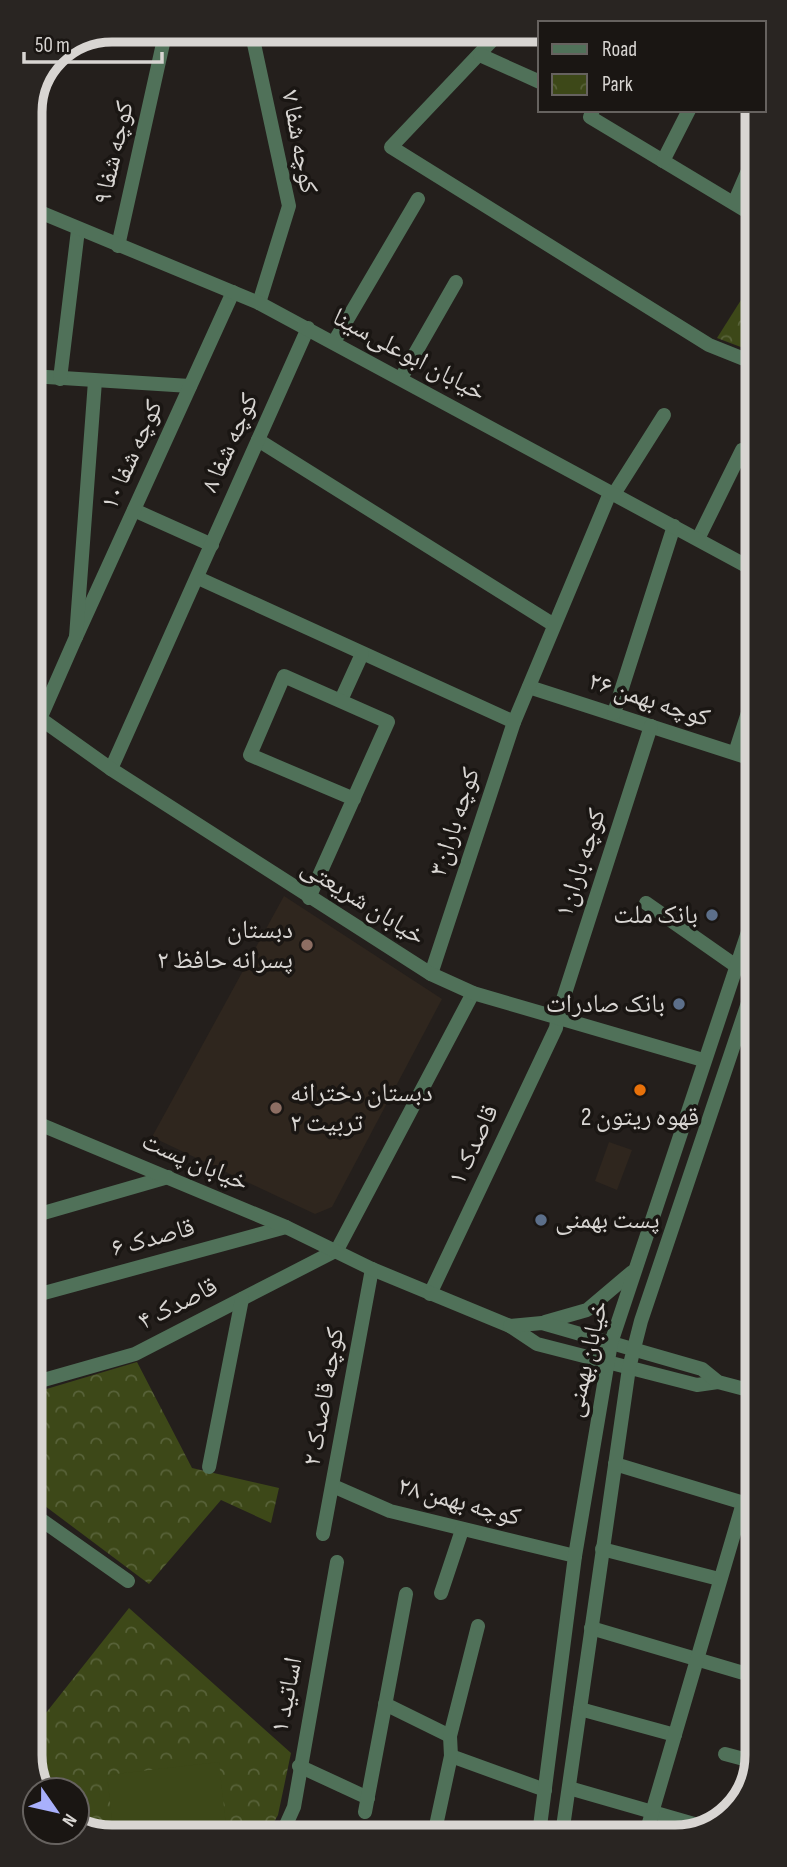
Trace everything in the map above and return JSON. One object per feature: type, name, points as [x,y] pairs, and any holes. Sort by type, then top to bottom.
[{"type":"street","name":"کوچه شفا ۹","points":[[118,246],[163,42]]},
{"type":"street","name":"کوچه شفا ۷","points":[[254,42],[289,206],[258,303]]},
{"type":"street","points":[[491,42],[391,147],[709,345],[745,359]]},
{"type":"street","points":[[480,55],[538,81]]},
{"type":"street","points":[[592,112],[590,117],[745,210]]},
{"type":"street","points":[[663,161],[688,112]]},
{"type":"street","points":[[734,203],[745,178]]},
{"type":"street","points":[[334,342],[418,199]]},
{"type":"street","name":"خیابان ابوعلی‌سینا","points":[[42,214],[258,303],[745,565]]},
{"type":"street","points":[[60,379],[78,230]]},
{"type":"street","points":[[401,378],[457,282]]},
{"type":"street","name":"کوچه شفا ۱۰","points":[[42,703],[76,637],[233,292]]},
{"type":"street","name":"کوچه شفا ۸","points":[[111,769],[307,328]]},
{"type":"street","points":[[42,377],[190,386]]},
{"type":"street","points":[[76,637],[95,381]]},
{"type":"street","name":"کوچه باران۳","points":[[431,974],[514,722],[554,625],[612,493],[664,415]]},
{"type":"street","points":[[258,440],[554,625]]},
{"type":"street","points":[[698,539],[743,450]]},
{"type":"street","points":[[134,510],[212,545]]},
{"type":"street","points":[[614,713],[674,526]]},
{"type":"street","points":[[198,578],[514,722]]},
{"type":"street","points":[[341,700],[362,654]]},
{"type":"street","points":[[309,898],[354,799],[388,722],[284,676],[250,755],[354,799]]},
{"type":"street","name":"کوچه بهمن ۲۶","points":[[529,687],[745,757]]},
{"type":"street","name":"خیابان شریعتی","points":[[42,719],[111,769],[431,974],[473,993],[558,1015],[703,1060]]},
{"type":"street","points":[[734,753],[745,721]]},
{"type":"street","name":"کوچه باران۱","points":[[558,1015],[651,726]]},
{"type":"street","points":[[646,903],[736,966]]},
{"type":"street","name":"خیابان بهمنی","points":[[539,1825],[575,1556],[606,1364],[703,1060],[745,940]]},
{"type":"street","points":[[337,1250],[473,993]]},
{"type":"street","name":"خیابان بهمنی","points":[[563,1825],[633,1349],[745,1012]]},
{"type":"street","name":"قاصدک ۱","points":[[430,1294],[556,1028],[558,1015]]},
{"type":"street","name":"خیابان پست","points":[[42,1125],[286,1227],[372,1269]]},
{"type":"street","points":[[42,1213],[168,1177]]},
{"type":"street","name":"قاصدک ۶","points":[[42,1294],[286,1227]]},
{"type":"street","name":"قاصدک ۴","points":[[42,1380],[135,1354],[337,1250]]},
{"type":"street","points":[[372,1269],[510,1326],[537,1344],[606,1364],[697,1385],[718,1382],[745,1389]]},
{"type":"street","name":"کوچه قاصدک ۲","points":[[323,1534],[372,1269]]},
{"type":"street","points":[[510,1326],[542,1323],[587,1310],[635,1269]]},
{"type":"street","points":[[209,1466],[242,1299]]},
{"type":"street","points":[[542,1323],[702,1369],[718,1382]]},
{"type":"street","points":[[615,1465],[745,1504]]},
{"type":"street","name":"کوچه بهمن ۲۸","points":[[333,1486],[390,1511],[575,1556]]},
{"type":"street","points":[[648,1825],[719,1578],[745,1517]]},
{"type":"street","points":[[42,1520],[128,1581]]},
{"type":"street","points":[[441,1593],[461,1530]]},
{"type":"street","points":[[602,1549],[719,1578]]},
{"type":"street","name":"اساتید ۱","points":[[286,1825],[294,1807],[299,1766],[337,1562]]},
{"type":"street","points":[[299,1766],[366,1805],[406,1594]]},
{"type":"street","points":[[436,1825],[451,1756],[450,1736],[478,1626]]},
{"type":"street","points":[[591,1628],[745,1673]]},
{"type":"street","points":[[385,1704],[450,1736]]},
{"type":"street","points":[[580,1709],[675,1735]]},
{"type":"street","points":[[725,1754],[745,1759]]},
{"type":"street","points":[[451,1756],[545,1790]]},
{"type":"street","points":[[569,1788],[690,1823]]},
{"type":"shaded area","name":"دبستان دخترانه تربیت ۲","points":[[284,896],[442,999],[332,1207],[315,1214],[152,1137]]},
{"type":"shaded area","points":[[609,1142],[632,1150],[617,1190],[595,1181]]},
{"type":"green space","points":[[745,294],[745,349],[717,338]]},
{"type":"green space","points":[[137,1362],[192,1468],[279,1488],[271,1523],[221,1500],[149,1584],[42,1504],[42,1390]]},
{"type":"green space","points":[[129,1608],[291,1753],[278,1815],[272,1825],[99,1824],[91,1821],[91,1776],[46,1776],[42,1755],[42,1718]]},
{"type":"green space","points":[[219,1762],[226,1825],[113,1825],[107,1775]]},
{"type":"place","name":"بانک ملت","points":[[712,915]]},
{"type":"place","name":"دبستان پسرانه حافظ ۲","points":[[307,945]]},
{"type":"place","name":"بانک صادرات","points":[[679,1004]]},
{"type":"place","name":"قهوه ریتون 2","points":[[640,1090]]},
{"type":"place","name":"دبستان دخترانه تربیت ۲","points":[[276,1108]]},
{"type":"place","name":"پست بهمنی","points":[[541,1220]]}]
